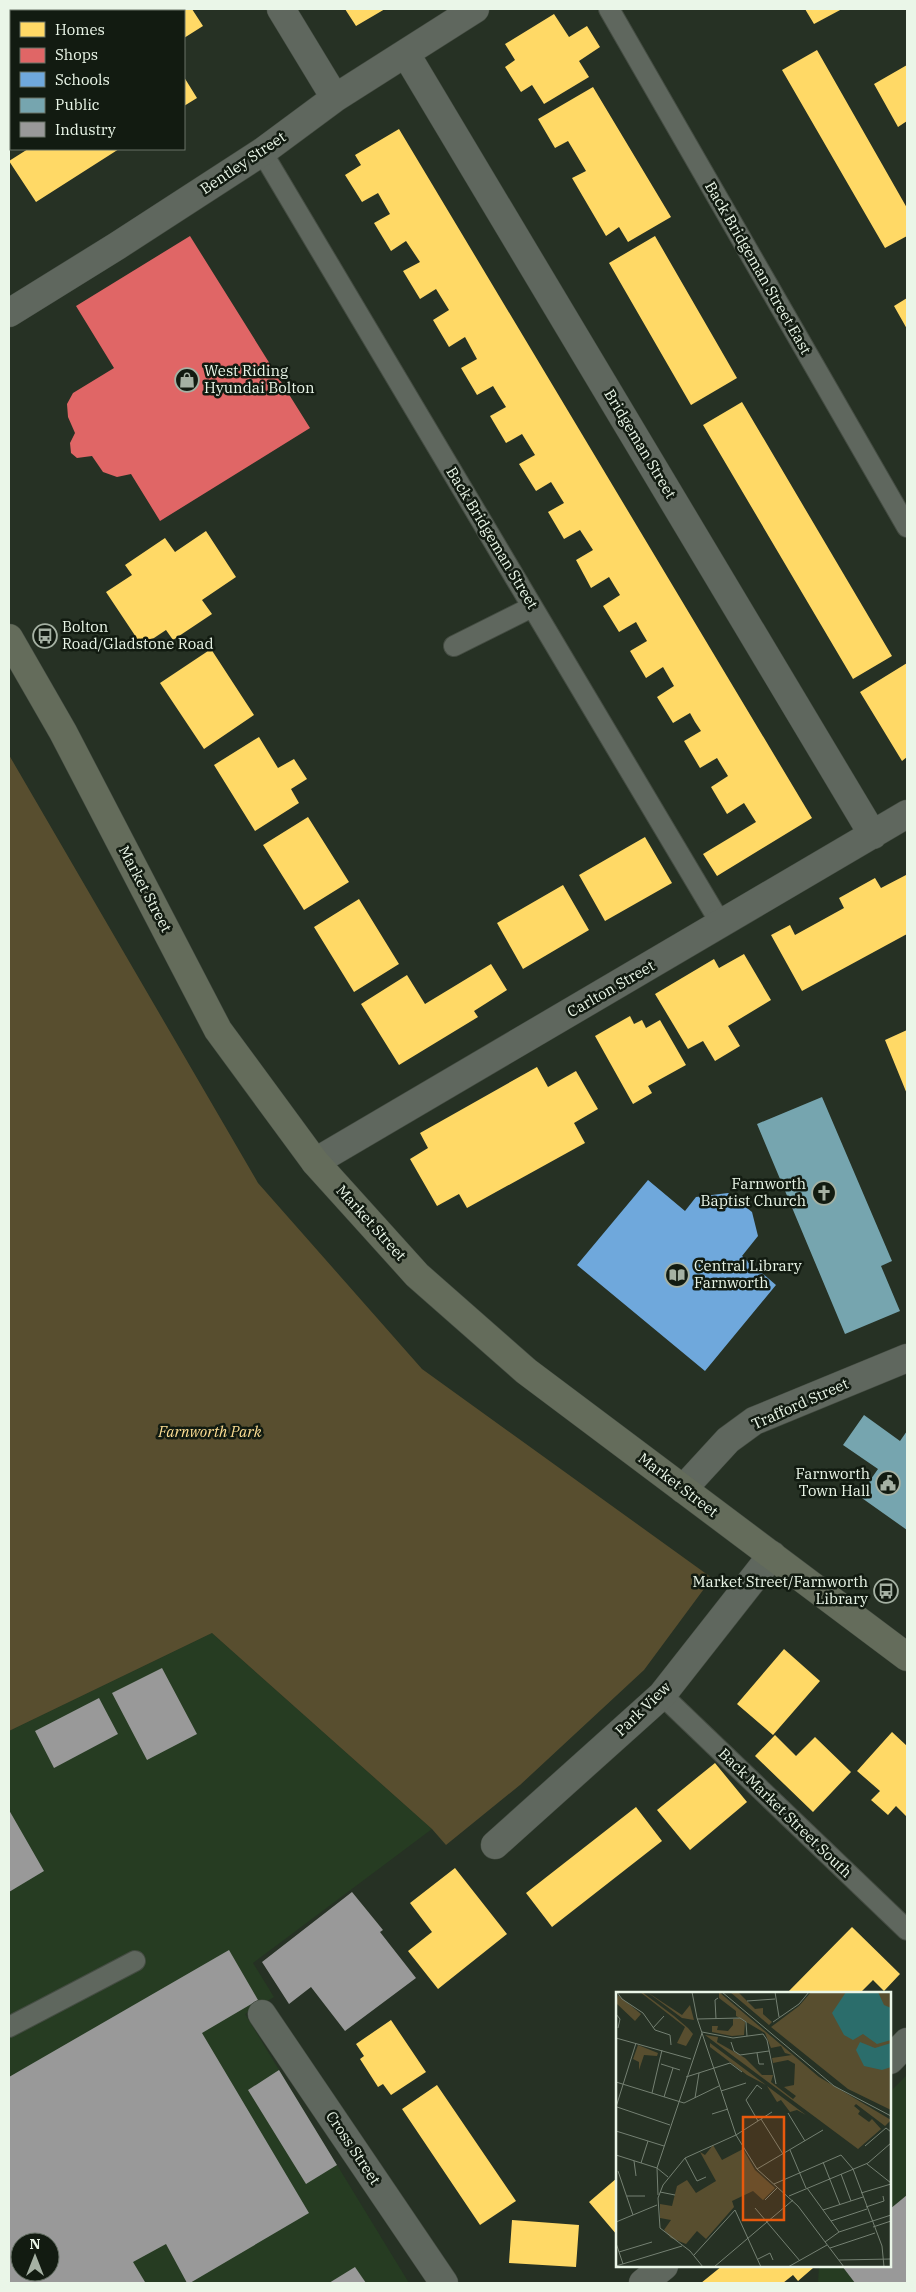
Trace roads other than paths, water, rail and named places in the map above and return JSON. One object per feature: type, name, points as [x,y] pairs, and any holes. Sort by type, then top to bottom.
[{"type":"main road","name":"Market Street","points":[[9,638],[62,732],[218,1030],[315,1162],[424,1281],[526,1371],[907,1657]]},
{"type":"street","points":[[281,9],[335,98]]},
{"type":"street","name":"Bentley Street","points":[[9,313],[262,152],[335,98],[476,9]]},
{"type":"street","name":"Bridgeman Street","points":[[406,54],[873,835]]},
{"type":"street","name":"Carlton Street","points":[[315,1162],[873,835],[907,817]]},
{"type":"street","name":"Trafford Street","points":[[683,1489],[728,1440],[754,1421],[907,1358]]},
{"type":"street","name":"Park View","points":[[495,1845],[662,1695],[772,1555]]},
{"type":"street","name":"Cross Street","points":[[262,2014],[444,2283]]},
{"type":"street","points":[[891,2059],[907,2042]]},
{"type":"street","points":[[643,2283],[663,2267]]},
{"type":"lane","name":"Back Bridgeman Street East","points":[[609,9],[907,527]]},
{"type":"lane","name":"Back Bridgeman Street","points":[[262,152],[722,924]]},
{"type":"lane","points":[[454,646],[532,606]]},
{"type":"lane","name":"Back Market Street South","points":[[662,1695],[907,1930]]},
{"type":"lane","points":[[9,2027],[135,1962]]},
{"type":"place","name":"West Riding Hyundai Bolton","points":[[187,380]]},
{"type":"place","name":"Bolton Road/Gladstone Road","points":[[45,636]]},
{"type":"place","name":"Farnworth Baptist Church","points":[[824,1193]]},
{"type":"place","name":"Central Library Farnworth","points":[[677,1275]]},
{"type":"place","name":"Farnworth Town Hall","points":[[888,1483]]},
{"type":"place","name":"Market Street/Farnworth Library","points":[[886,1591]]},
{"type":"park label","name":"Farnworth Park","points":[[210,1432]]}]
